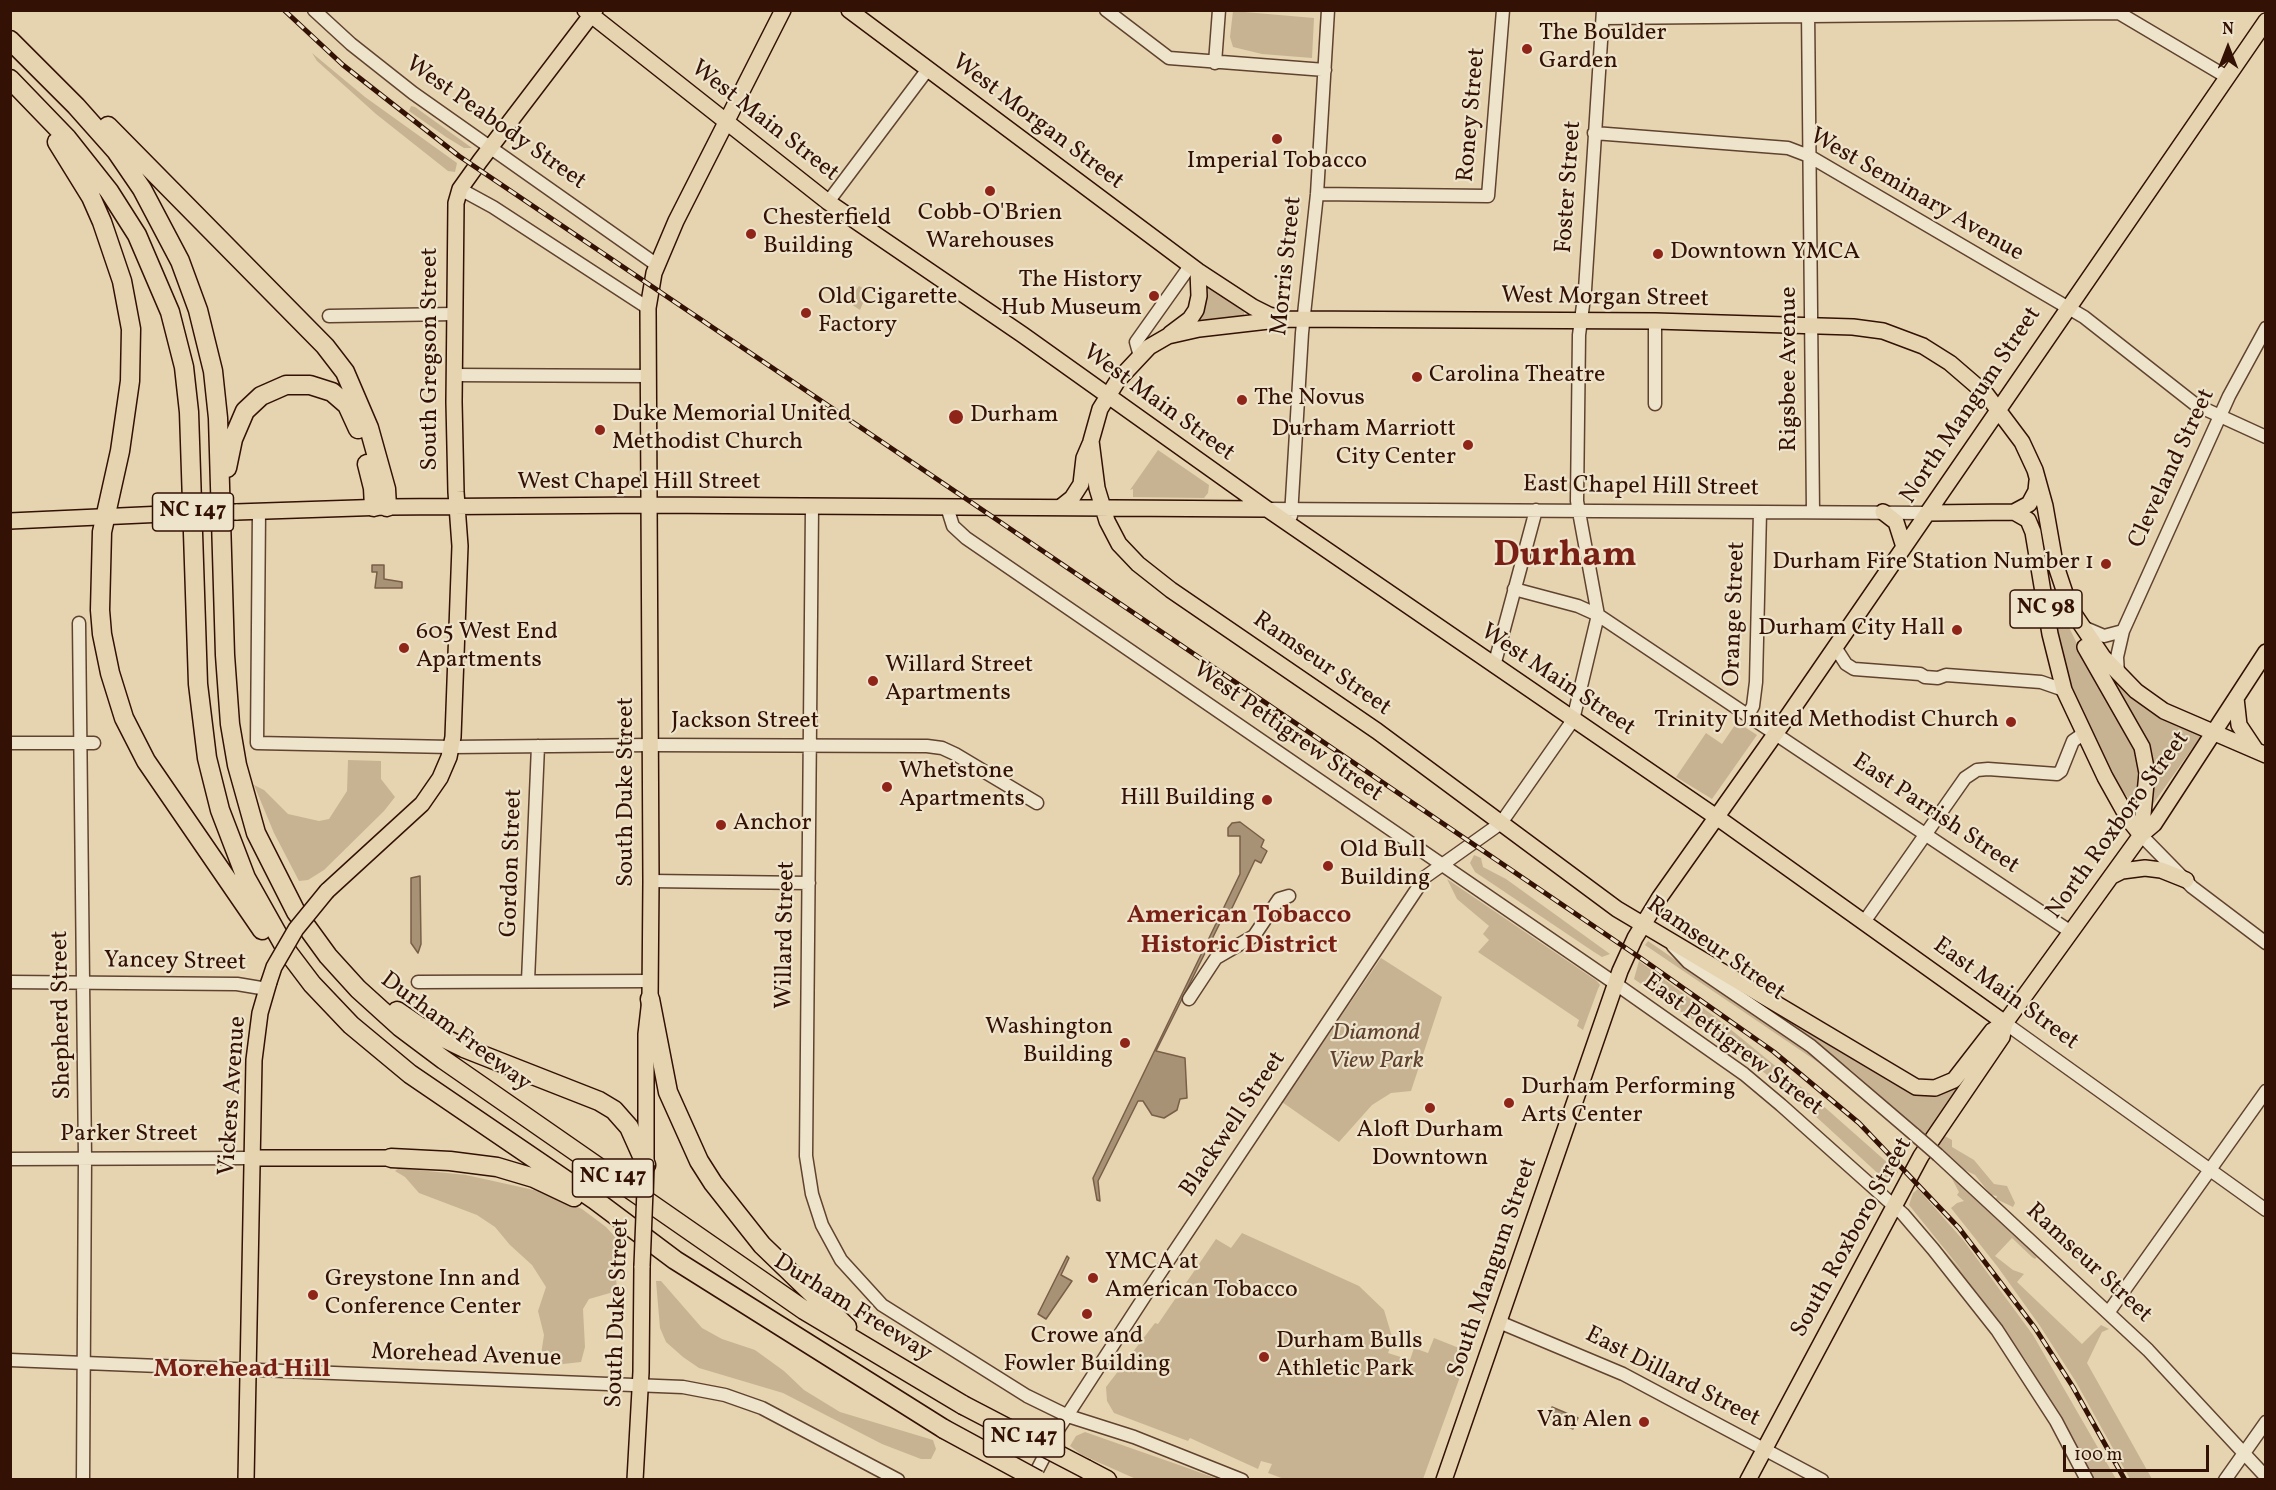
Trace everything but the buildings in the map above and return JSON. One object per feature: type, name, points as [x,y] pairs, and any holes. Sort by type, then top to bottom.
[{"type":"highway","name":"Durham Freeway","points":[[10,40],[76,106],[116,151],[142,189],[167,233],[190,285],[213,371],[218,418],[226,682],[230,724],[244,792],[256,833],[283,891],[340,971],[400,1027],[444,1060],[795,1304],[963,1405],[1107,1479]]},
{"type":"highway","name":"NC 147","points":[[10,79],[89,164],[124,214],[150,262],[170,312],[184,367],[189,412],[198,684],[207,758],[220,810],[246,878],[287,951],[334,1008],[389,1058],[675,1260],[944,1429],[1038,1479]]},
{"type":"highway","points":[[31,100],[44,125],[91,197],[116,260],[128,305],[132,345],[130,381],[120,451],[102,531],[100,585],[102,634],[124,718],[146,761],[260,927],[272,942],[287,951]]},
{"type":"highway","points":[[76,106],[93,111],[325,346],[345,372],[369,428],[386,489],[380,507]]},
{"type":"highway","points":[[220,486],[227,468],[232,439],[245,411],[261,396],[274,389],[299,383],[332,392],[347,405],[357,427],[380,507]]},
{"type":"highway","points":[[340,971],[362,983],[419,1026],[464,1048],[573,1089],[614,1110],[633,1133],[646,1165]]},
{"type":"highway","points":[[651,990],[662,1062],[673,1107],[713,1183],[778,1263],[843,1324],[898,1367]]},
{"type":"highway","points":[[391,1158],[474,1163],[534,1178],[571,1196],[675,1260]]},
{"type":"main road","name":"South Duke Street","points":[[635,1479],[646,1165],[646,1034],[651,990],[648,308],[657,265],[676,221],[783,10]]},
{"type":"main road","name":"West Morgan Street","points":[[849,10],[1194,269],[1253,308],[1286,319],[1655,321],[1812,325],[1876,329],[1907,338],[1950,363],[1973,381],[1999,409],[2022,442],[2037,478],[2047,514],[2055,563],[2070,608]]},
{"type":"main road","name":"South Gregson Street","points":[[452,747],[460,582],[454,375],[455,209],[460,189],[591,12]]},
{"type":"main road","name":"West Main Street","points":[[591,12],[828,202],[1291,526],[1717,818]]},
{"type":"main road","name":"North Mangum Street","points":[[1717,818],[2265,21]]},
{"type":"main road","points":[[1062,506],[1072,498],[1081,484],[1084,458],[1096,419],[1108,396],[1140,356],[1190,319],[1196,310],[1199,296],[1194,269]]},
{"type":"main road","points":[[1168,336],[1199,328],[1286,319]]},
{"type":"main road","name":"Ramseur Street","points":[[1091,441],[1098,488],[1111,530],[1119,544],[1148,572],[1377,731],[1575,880],[1667,941]]},
{"type":"main road","points":[[2014,512],[2031,502],[2036,491],[2037,478]]},
{"type":"main road","name":"West Chapel Hill Street","points":[[10,521],[164,514],[458,506],[1062,506],[1267,509]]},
{"type":"main road","points":[[1883,512],[1896,522],[1905,547]]},
{"type":"main road","name":"East Chapel Hill Street","points":[[1928,513],[2014,512]]},
{"type":"main road","name":"NC 98","points":[[2014,512],[2028,520],[2033,532],[2050,634],[2064,690],[2083,734],[2117,798],[2141,835]]},
{"type":"main road","points":[[2070,608],[2118,674],[2136,691],[2157,706],[2213,734],[2261,753]]},
{"type":"main road","points":[[2070,608],[2073,624],[2142,747],[2147,773],[2141,835]]},
{"type":"main road","name":"North Roxboro Street","points":[[2005,1023],[2141,835],[2154,824],[2265,652]]},
{"type":"main road","points":[[2236,698],[2239,725],[2261,753]]},
{"type":"main road","name":"Vickers Avenue","points":[[246,1479],[255,1043],[268,985],[280,956],[296,929],[327,891],[427,798],[445,768],[452,747]]},
{"type":"main road","points":[[2117,798],[2144,810],[2162,811]]},
{"type":"main road","name":"East Main Street","points":[[1717,818],[2005,1023]]},
{"type":"main road","name":"South Mangum Street","points":[[1444,1479],[1629,950],[1642,925],[1717,818]]},
{"type":"main road","points":[[2112,876],[2133,869],[2153,868],[2186,880]]},
{"type":"main road","points":[[1667,941],[1921,1088],[1941,1087],[1954,1080],[1992,1031],[2005,1023]]},
{"type":"main road","name":"South Roxboro Street","points":[[1748,1479],[1921,1156],[2002,1037],[2005,1023]]},
{"type":"main road","name":"Parker Street","points":[[252,1158],[391,1158]]},
{"type":"street","name":"West Peabody Street","points":[[314,10],[351,44],[413,93],[657,265]]},
{"type":"street","points":[[1106,10],[1169,58],[1325,70]]},
{"type":"street","points":[[1215,63],[1219,10]]},
{"type":"street","name":"Morris Street","points":[[1291,526],[1303,319],[1317,194],[1328,10]]},
{"type":"street","name":"Roney Street","points":[[1317,194],[1488,196],[1503,10]]},
{"type":"street","name":"Rigsbee Avenue","points":[[1808,13],[1813,512]]},
{"type":"street","points":[[1603,14],[2119,13],[2227,77]]},
{"type":"street","name":"Foster Street","points":[[1599,615],[1578,511],[1581,321],[1603,14]]},
{"type":"street","points":[[828,202],[928,69]]},
{"type":"street","name":"West Seminary Avenue","points":[[1594,133],[1788,148],[1809,156],[2067,307],[2097,327],[2189,401],[2265,437]]},
{"type":"street","points":[[460,189],[493,207],[648,308]]},
{"type":"street","points":[[1140,356],[1136,342],[1194,269]]},
{"type":"street","points":[[329,316],[454,314]]},
{"type":"street","points":[[1655,321],[1655,404]]},
{"type":"street","name":"Cleveland Street","points":[[2118,674],[2117,657],[2123,631],[2220,417],[2265,328]]},
{"type":"street","points":[[454,375],[648,376]]},
{"type":"street","name":"Willard Street","points":[[812,507],[806,1156],[812,1194],[822,1225],[854,1277],[882,1305],[1027,1396],[1068,1416],[1134,1437],[1242,1479]]},
{"type":"street","name":"West Pettigrew Street","points":[[947,507],[953,526],[966,538],[1616,984]]},
{"type":"street","name":"East Chapel Hill Street","points":[[1267,509],[1928,513]]},
{"type":"street","points":[[1494,666],[1536,510]]},
{"type":"street","name":"Jackson Street","points":[[259,511],[257,743],[452,747],[810,744],[942,748],[1037,803]]},
{"type":"street","name":"Orange Street","points":[[1748,715],[1753,706],[1756,682],[1760,512]]},
{"type":"street","name":"East Parrish Street","points":[[1514,589],[1578,606],[1599,615],[2071,932]]},
{"type":"street","points":[[1501,823],[1573,720],[1599,615]]},
{"type":"street","name":"Shepherd Street","points":[[79,623],[87,743],[83,1479]]},
{"type":"street","points":[[2082,626],[2098,636],[2123,631]]},
{"type":"street","points":[[1835,647],[1846,664],[1854,669],[1920,674],[1926,669],[1940,670],[1946,675],[2041,682],[2064,690]]},
{"type":"street","points":[[1864,922],[1960,784],[1971,774],[1995,768],[2054,775],[2061,771],[2073,741],[2083,734]]},
{"type":"street","points":[[10,743],[87,743]]},
{"type":"street","name":"Gordon Street","points":[[528,981],[538,746]]},
{"type":"street","name":"Blackwell Street","points":[[1032,1479],[1068,1416],[1152,1285],[1425,877],[1501,823]]},
{"type":"street","points":[[2141,835],[2186,880],[2265,943]]},
{"type":"street","points":[[651,880],[809,883]]},
{"type":"street","points":[[1189,999],[1216,958],[1254,936],[1279,899],[1289,896]]},
{"type":"street","name":"Ramseur Street","points":[[1667,941],[1688,962],[1811,1046],[1916,1135],[2108,1313],[2186,1389],[2265,1478]]},
{"type":"street","name":"Yancey Street","points":[[10,981],[268,985]]},
{"type":"street","points":[[418,982],[528,981],[651,990]]},
{"type":"street","name":"East Pettigrew Street","points":[[1616,984],[1744,1074],[1894,1206],[1933,1249],[1997,1330],[2056,1421],[2087,1479]]},
{"type":"street","name":"East Main Street","points":[[2005,1023],[2265,1210]]},
{"type":"street","points":[[2108,1313],[2265,1091]]},
{"type":"street","name":"Parker Street","points":[[10,1159],[252,1158]]},
{"type":"street","name":"East Dillard Street","points":[[1499,1322],[1616,1370],[1822,1479]]},
{"type":"street","name":"Morehead Avenue","points":[[10,1360],[640,1385],[706,1391],[751,1403],[898,1479]]},
{"type":"street","points":[[2225,1479],[2265,1422]]},
{"type":"green space","points":[[1233,11],[1314,18],[1312,58],[1262,54],[1233,47],[1230,37]]},
{"type":"green space","points":[[312,53],[365,97],[457,163],[455,172],[448,171],[376,114],[317,61]]},
{"type":"green space","points":[[411,106],[472,148],[464,148],[446,137],[409,111]]},
{"type":"green space","points":[[1205,284],[1244,312],[1244,316],[1196,323]]},
{"type":"green space","points":[[859,286],[868,291],[860,310],[848,302]]},
{"type":"green space","points":[[1158,450],[1209,485],[1208,493],[1204,498],[1133,497],[1133,489],[1130,490]]},
{"type":"green space","points":[[2049,585],[2078,646],[2130,734],[2141,765],[2138,803],[2128,798],[2119,786],[2070,687],[2060,653]]},
{"type":"green space","points":[[2102,663],[2201,736],[2153,804],[2153,775]]},
{"type":"green space","points":[[1737,722],[1757,735],[1712,799],[1676,777],[1706,733],[1722,744]]},
{"type":"green space","points":[[348,760],[381,761],[381,779],[395,797],[384,811],[324,870],[308,880],[299,881],[274,833],[254,785],[264,790],[288,814],[319,821],[329,819],[347,791]]},
{"type":"green space","points":[[1474,855],[1481,858],[1483,867],[1506,879],[1610,954],[1602,957],[1475,872],[1470,863]]},
{"type":"green space","points":[[1447,879],[1597,981],[1600,985],[1583,1030],[1577,1026],[1579,1020],[1478,952],[1489,940],[1483,934],[1489,926],[1457,899]]},
{"type":"green space","points":[[1648,941],[1843,1078],[1912,1141],[1831,1071],[1645,945]]},
{"type":"green space","name":"Diamond View Park","points":[[1381,958],[1442,997],[1411,1091],[1391,1093],[1372,1105],[1339,1142],[1282,1102]]},
{"type":"green space","points":[[1639,961],[1718,1019],[1812,1096],[1898,1172],[1894,1178],[1884,1179],[1787,1090],[1716,1036],[1634,979]]},
{"type":"green space","points":[[1778,1014],[1914,1093],[1923,1095],[1932,1095],[1995,1038],[1925,1135],[1851,1070]]},
{"type":"green space","points":[[1943,1135],[1952,1140],[1952,1147],[1974,1160],[1994,1184],[2007,1186],[2015,1203],[2013,1207],[1996,1199],[1997,1196],[1991,1195],[1975,1175],[1963,1169],[1936,1145]]},
{"type":"green space","points":[[399,1168],[466,1175],[543,1192],[582,1209],[606,1227],[617,1239],[618,1248],[614,1261],[617,1288],[610,1293],[589,1299],[583,1309],[585,1347],[581,1362],[545,1366],[540,1361],[544,1335],[538,1311],[546,1287],[532,1265],[510,1245],[495,1227],[477,1215],[419,1193],[405,1177],[395,1171]]},
{"type":"green space","points":[[1951,1177],[2037,1257],[2035,1259],[2032,1257],[2012,1238],[1995,1256],[2013,1270],[2024,1274],[2017,1282],[2082,1344],[2101,1325],[2109,1329],[2102,1332],[2087,1363],[2152,1479],[2130,1479],[2076,1382],[2040,1326],[1951,1208],[1964,1201],[1957,1195],[1959,1192]]},
{"type":"green space","points":[[1918,1189],[1964,1241],[2033,1335],[2116,1479],[2093,1479],[2027,1362],[1989,1309],[1907,1209],[1964,1273],[1909,1205],[1913,1193]]},
{"type":"green space","name":"Durham Bulls Athletic Park","points":[[1242,1233],[1359,1286],[1384,1310],[1393,1340],[1388,1353],[1410,1360],[1414,1348],[1428,1353],[1434,1338],[1469,1352],[1423,1479],[1284,1479],[1268,1473],[1272,1464],[1261,1461],[1258,1469],[1190,1438],[1188,1441],[1114,1413],[1107,1401],[1106,1387],[1155,1323],[1158,1324],[1216,1239],[1231,1248]]},
{"type":"green space","points":[[656,1281],[661,1281],[702,1328],[722,1339],[755,1350],[784,1371],[804,1390],[840,1412],[933,1440],[936,1449],[931,1459],[921,1459],[882,1444],[783,1393],[699,1368],[666,1342],[660,1328]]},
{"type":"green space","points":[[1085,1432],[1218,1479],[1136,1479],[1082,1455],[1070,1446],[1076,1436]]},
{"type":"shaded area","points":[[372,565],[384,565],[384,579],[402,582],[402,588],[375,588],[377,572],[372,572]]},
{"type":"shaded area","points":[[1240,822],[1264,840],[1261,847],[1267,851],[1261,863],[1255,860],[1232,908],[1227,916],[1224,915],[1156,1051],[1185,1058],[1187,1098],[1180,1099],[1177,1110],[1164,1118],[1152,1115],[1143,1101],[1138,1101],[1098,1181],[1100,1201],[1097,1200],[1093,1178],[1240,874],[1240,836],[1228,836],[1228,828],[1232,823]]},
{"type":"shaded area","points":[[420,876],[421,944],[418,953],[411,943],[411,878]]},
{"type":"shaded area","points":[[1067,1256],[1069,1258],[1061,1275],[1072,1281],[1046,1319],[1038,1314]]},
{"type":"shaded area","points":[[1552,1407],[1578,1418],[1573,1429],[1548,1418]]},
{"type":"railway","points":[[284,10],[343,65],[459,156],[1642,959],[1774,1052],[1859,1123],[1959,1228],[2035,1328],[2073,1387],[2125,1480]]},
{"type":"place","name":"The Boulder Garden","points":[[1527,49]]},
{"type":"place","name":"Imperial Tobacco","points":[[1277,139]]},
{"type":"place","name":"Cobb-O'Brien Warehouses","points":[[990,191]]},
{"type":"place","name":"Chesterfield Building","points":[[751,234]]},
{"type":"place","name":"Downtown YMCA","points":[[1658,254]]},
{"type":"place","name":"The History Hub Museum","points":[[1154,296]]},
{"type":"place","name":"Old Cigarette Factory","points":[[806,313]]},
{"type":"place","name":"Carolina Theatre","points":[[1417,377]]},
{"type":"place","name":"The Novus","points":[[1242,400]]},
{"type":"place","name":"Durham","points":[[956,417]]},
{"type":"place","name":"Duke Memorial United Methodist Church","points":[[600,430]]},
{"type":"place","name":"Durham Marriott City Center","points":[[1468,445]]},
{"type":"place","name":"Durham Fire Station Number 1","points":[[2106,564]]},
{"type":"place","name":"Durham City Hall","points":[[1957,630]]},
{"type":"place","name":"605 West End Apartments","points":[[404,648]]},
{"type":"place","name":"Willard Street Apartments","points":[[873,681]]},
{"type":"place","name":"Trinity United Methodist Church","points":[[2011,722]]},
{"type":"place","name":"Whetstone Apartments","points":[[887,787]]},
{"type":"place","name":"Hill Building","points":[[1267,800]]},
{"type":"place","name":"Anchor","points":[[721,825]]},
{"type":"place","name":"Old Bull Building","points":[[1328,866]]},
{"type":"place","name":"Washington Building","points":[[1125,1043]]},
{"type":"place","name":"Durham Performing Arts Center","points":[[1509,1103]]},
{"type":"place","name":"Aloft Durham Downtown","points":[[1430,1108]]},
{"type":"place","name":"YMCA at American Tobacco","points":[[1093,1278]]},
{"type":"place","name":"Greystone Inn and Conference Center","points":[[313,1295]]},
{"type":"place","name":"Crowe and Fowler Building","points":[[1087,1314]]},
{"type":"place","name":"Durham Bulls Athletic Park","points":[[1264,1357]]},
{"type":"place","name":"Van Alen","points":[[1644,1422]]},
{"type":"district","name":"Durham","points":[[1565,558]]},
{"type":"district","name":"American Tobacco Historic District","points":[[1239,932]]},
{"type":"district","name":"Morehead Hill","points":[[242,1371]]}]
